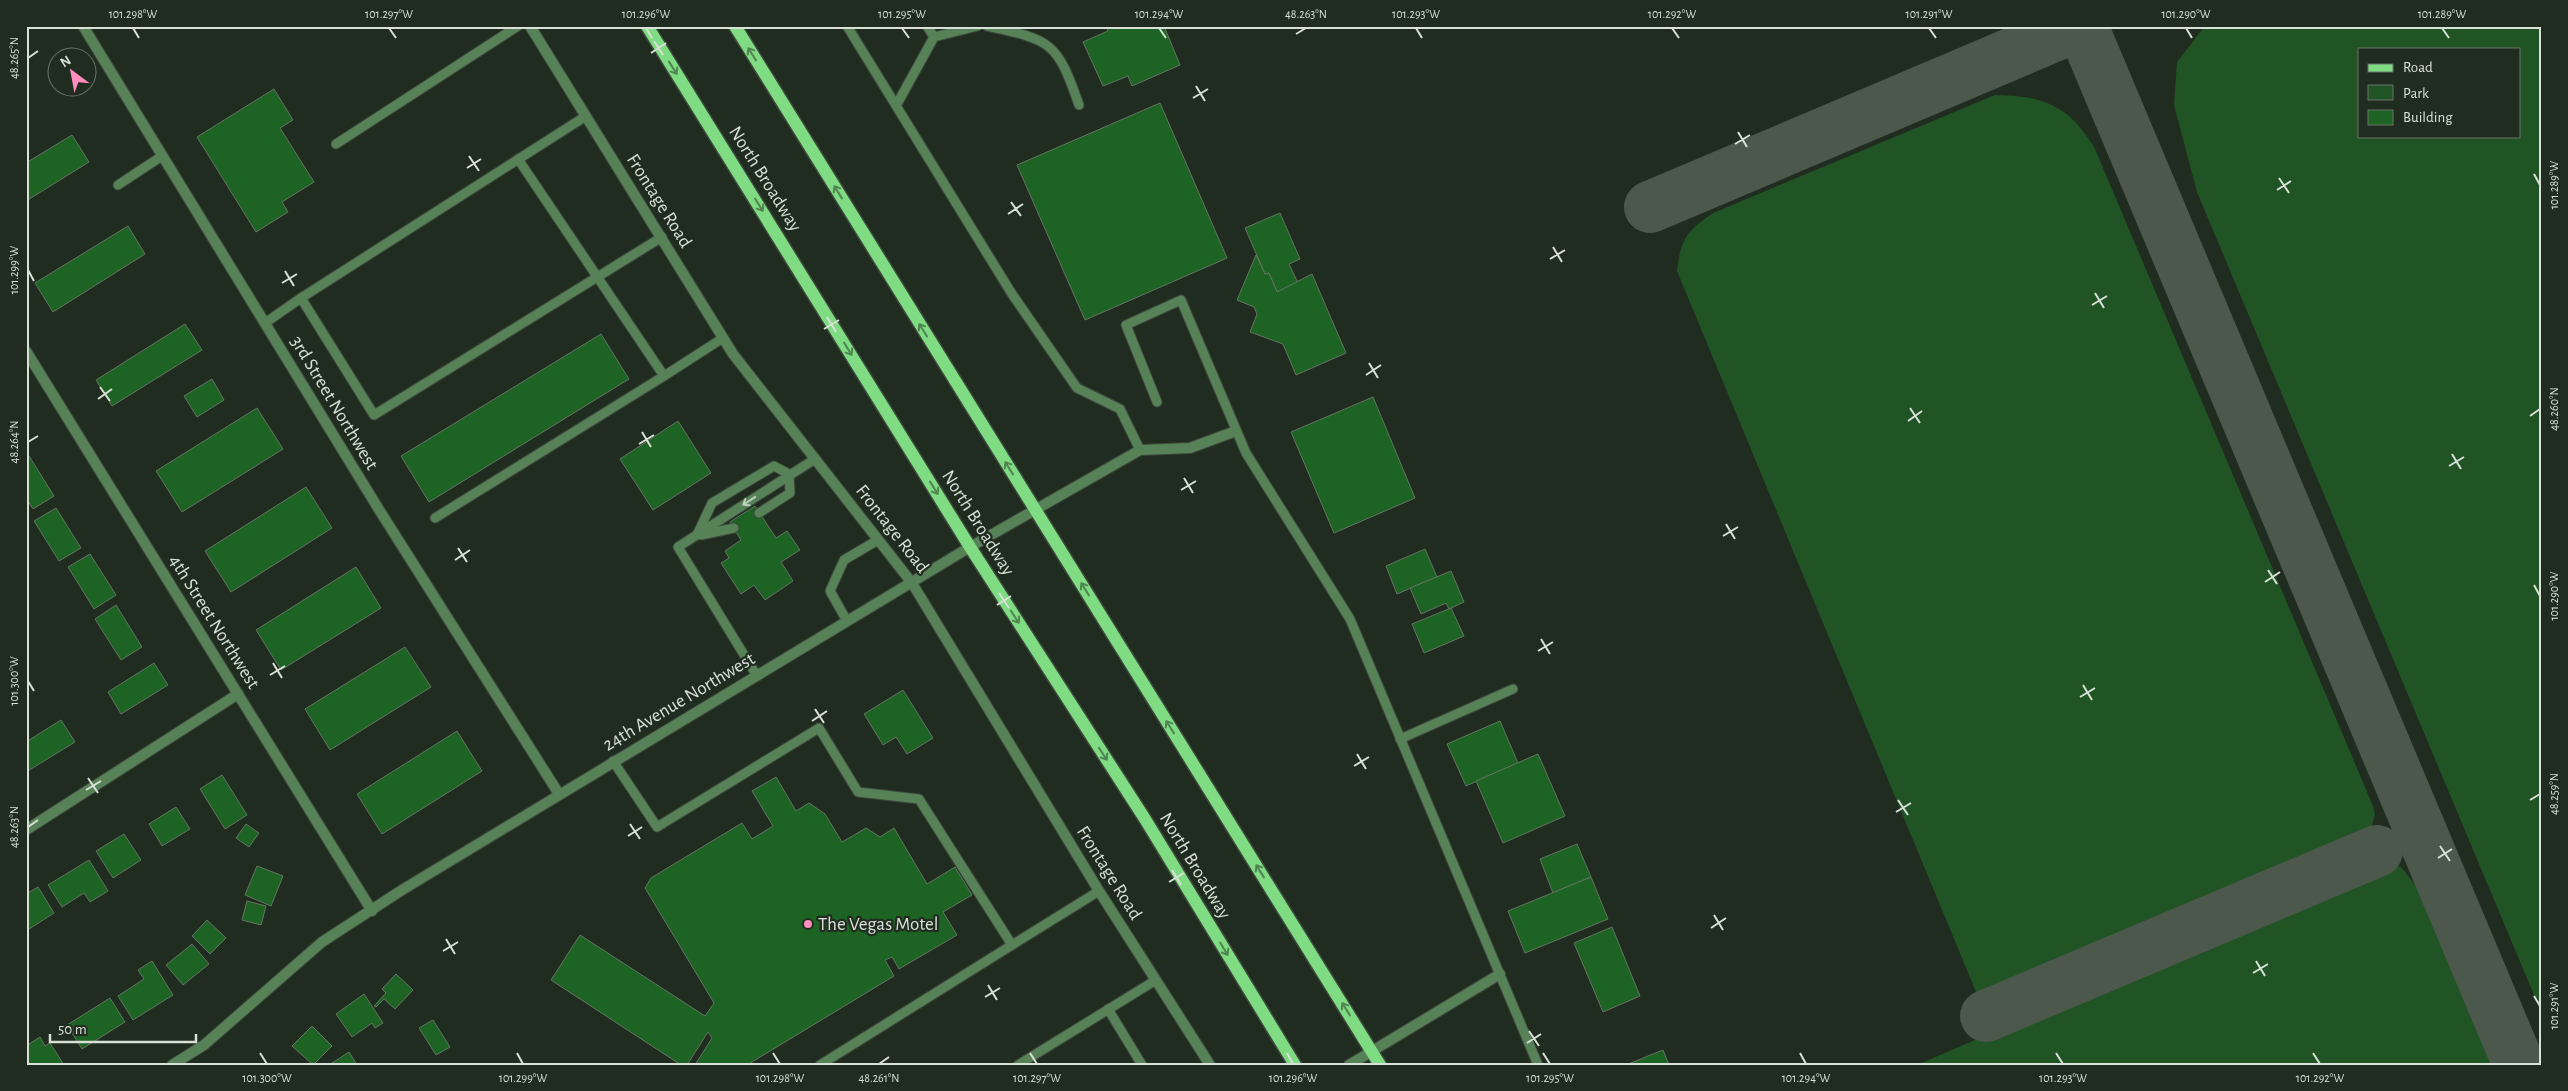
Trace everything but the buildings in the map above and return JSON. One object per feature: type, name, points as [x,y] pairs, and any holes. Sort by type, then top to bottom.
[{"type":"main road","name":"North Broadway","points":[[647,26],[970,547],[1145,819],[1295,1065]]},
{"type":"main road","points":[[735,26],[1380,1065]]},
{"type":"street","name":"3rd Street Northwest","points":[[84,26],[378,508],[559,794]]},
{"type":"street","name":"Frontage Road","points":[[530,26],[733,354],[912,583],[1099,891],[1210,1065]]},
{"type":"street","name":"4th Street Northwest","points":[[26,351],[372,910]]},
{"type":"street","name":"24th Avenue Northwest","points":[[172,1065],[204,1045],[322,942],[613,761],[970,547],[1140,450],[1190,448],[1236,431]]},
{"type":"street","points":[[26,830],[238,694]]},
{"type":"street","points":[[1349,1065],[1500,974]]},
{"type":"lane","points":[[336,144],[518,26]]},
{"type":"lane","points":[[847,26],[897,104],[1012,294],[1077,388],[1120,410],[1140,450]]},
{"type":"lane","points":[[927,26],[934,38]]},
{"type":"lane","points":[[897,104],[934,38],[978,26]]},
{"type":"lane","points":[[987,26],[1040,40],[1053,48],[1065,67],[1079,105]]},
{"type":"lane","points":[[265,323],[301,298],[586,116]]},
{"type":"lane","points":[[118,185],[162,156]]},
{"type":"lane","points":[[518,159],[664,376]]},
{"type":"lane","points":[[301,298],[374,415],[662,237]]},
{"type":"lane","points":[[1157,402],[1126,325],[1181,300],[1246,453],[1350,619],[1538,1065]]},
{"type":"lane","points":[[435,518],[723,338]]},
{"type":"lane","points":[[757,676],[678,548],[789,474],[815,459]]},
{"type":"lane","points":[[696,536],[712,503],[774,466],[789,474]]},
{"type":"lane","points":[[759,512],[790,493],[789,474]]},
{"type":"lane","points":[[696,536],[734,528]]},
{"type":"lane","points":[[847,621],[830,590],[844,560],[878,540]]},
{"type":"lane","points":[[1400,739],[1513,690]]},
{"type":"lane","points":[[613,761],[657,827],[819,728],[858,792],[918,800],[1012,945]]},
{"type":"lane","points":[[820,1065],[1099,891]]},
{"type":"lane","points":[[1018,1065],[1156,980]]},
{"type":"lane","points":[[1108,1009],[1142,1065]]},
{"type":"green space","points":[[2205,26],[2542,26],[2542,1014],[2197,192],[2174,105],[2177,62]]},
{"type":"green space","points":[[1995,95],[2028,98],[2054,106],[2075,122],[2095,149],[2373,806],[2375,815],[2369,833],[2359,838],[1979,999],[1677,271],[1686,237],[1697,225],[1713,213]]},
{"type":"green space","points":[[2387,862],[2401,867],[2420,891],[2492,1065],[1917,1065]]},
{"type":"taxiway","points":[[1650,207],[2077,26]]},
{"type":"taxiway","points":[[2082,26],[2519,1065]]},
{"type":"taxiway","points":[[1986,1016],[2377,851]]},
{"type":"place","name":"The Vegas Motel","points":[[808,924]]}]
